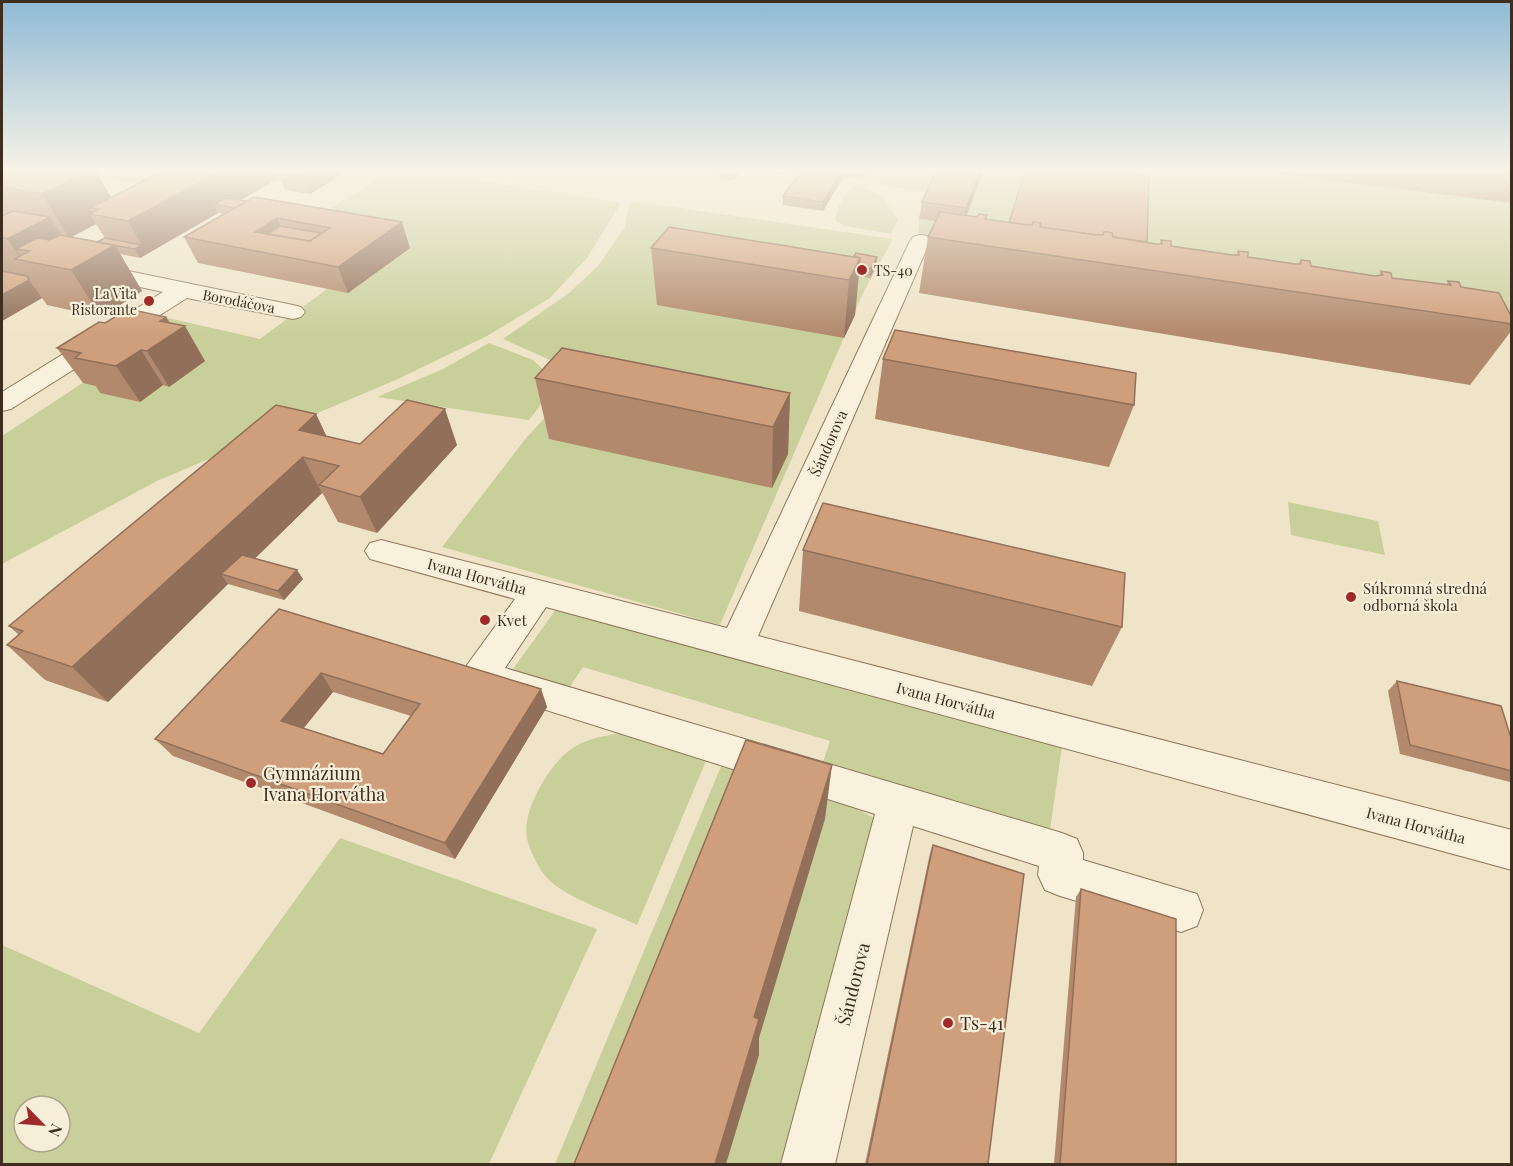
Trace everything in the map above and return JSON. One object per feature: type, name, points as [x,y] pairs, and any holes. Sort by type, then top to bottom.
[{"type":"street","name":"Šándorova","points":[[738,645],[920,241],[995,253]]},
{"type":"street","points":[[2,251],[183,290]]},
{"type":"street","name":"Borodáčova","points":[[2,403],[183,290],[293,312]]},
{"type":"street","name":"Ivana Horvátha","points":[[381,550],[1512,850]]},
{"type":"street","points":[[539,592],[480,675],[1062,853],[1060,875],[1181,910]]},
{"type":"street","name":"Šándorova","points":[[808,1164],[898,803]]},
{"type":"green space","points":[[302,225],[607,225],[587,258],[550,298],[487,336],[398,379],[157,481],[2,564],[2,436],[122,357],[168,318],[260,339],[327,289],[298,228]]},
{"type":"green space","points":[[799,225],[893,239],[863,293],[720,625],[442,547],[527,437],[565,396],[567,377],[550,360],[503,339],[569,293],[598,266],[625,227]]},
{"type":"green space","points":[[844,225],[895,225],[891,234]]},
{"type":"green space","points":[[919,225],[1009,225],[1007,232],[918,238]]},
{"type":"green space","points":[[1097,225],[1511,225],[1511,330],[1142,274]]},
{"type":"green space","points":[[489,343],[533,360],[553,379],[539,407],[529,420],[377,397],[443,369]]},
{"type":"green space","points":[[1288,502],[1378,521],[1385,555],[1291,535]]},
{"type":"green space","points":[[557,608],[1062,747],[1050,830],[823,762],[830,741],[583,667],[569,688],[513,669]]},
{"type":"green space","points":[[622,733],[708,756],[637,925],[576,898],[547,878],[530,848],[526,827],[533,801],[547,775],[565,754],[579,744]]},
{"type":"green space","points":[[724,759],[815,786],[879,821],[791,1164],[555,1164]]},
{"type":"green space","points":[[340,838],[597,929],[489,1164],[2,1164],[2,945],[199,1033]]},
{"type":"building","points":[[2,225],[34,225],[7,239],[2,237]]},
{"type":"building","points":[[204,225],[265,225],[255,232],[310,241],[330,228],[316,225],[397,225],[338,267],[184,237]]},
{"type":"building","points":[[934,225],[1040,225],[1096,235],[1108,232],[1112,233],[1113,237],[1156,244],[1162,244],[1161,240],[1171,241],[1171,246],[1232,255],[1239,255],[1238,251],[1248,252],[1248,257],[1295,264],[1301,264],[1301,260],[1310,261],[1311,266],[1375,276],[1383,275],[1381,271],[1391,273],[1392,278],[1451,285],[1448,281],[1459,282],[1461,287],[1499,293],[1512,318],[1512,324],[928,237]]},
{"type":"building","points":[[1148,225],[1147,242],[1113,237],[1112,233],[1108,232],[1096,235],[1040,227]]},
{"type":"building","points":[[280,226],[321,233],[310,241],[268,234]]},
{"type":"building","points":[[669,227],[860,258],[849,280],[651,248]]},
{"type":"building","points":[[60,235],[115,245],[71,270],[15,259],[29,251],[16,249],[37,238],[49,240]]},
{"type":"building","points":[[105,238],[142,245],[135,249],[97,242]]},
{"type":"building","points":[[856,253],[877,257],[871,269],[859,267],[860,258],[854,256]]},
{"type":"building","points":[[2,271],[27,276],[29,280],[2,295]]},
{"type":"building","points":[[128,309],[166,317],[160,321],[185,326],[147,351],[141,350],[116,366],[75,358],[81,353],[57,348],[99,322],[105,323]]},
{"type":"building","points":[[895,330],[1136,373],[1134,405],[883,359]]},
{"type":"building","points":[[562,348],[790,393],[773,427],[535,378]]},
{"type":"building","points":[[407,400],[445,409],[360,497],[319,485],[339,466],[303,457],[72,667],[7,645],[23,631],[9,626],[276,405],[316,414],[299,430],[360,444]]},
{"type":"building","points":[[823,503],[1125,573],[1122,627],[803,550]]},
{"type":"building","points":[[242,555],[297,570],[278,591],[221,574]]},
{"type":"building","points":[[279,609],[541,689],[445,843],[155,739]],"holes":[[[321,673],[420,704],[383,754],[281,721]]]},
{"type":"building","points":[[1397,681],[1501,706],[1512,741],[1512,771],[1410,745]]},
{"type":"building","points":[[746,740],[832,765],[754,1017],[759,1019],[715,1164],[574,1164]]},
{"type":"building","name":"Ts-41","points":[[933,845],[1024,874],[988,1164],[867,1164]]},
{"type":"building","points":[[1081,889],[1176,919],[1176,1164],[1060,1164]]},
{"type":"place","name":"TS-40","points":[[862,270]]},
{"type":"place","name":"La Vita Ristorante","points":[[149,301]]},
{"type":"place","name":"Súkromná stredná odborná škola","points":[[1351,597]]},
{"type":"place","name":"Kvet","points":[[485,620]]},
{"type":"place","name":"Gymnázium Ivana Horvátha","points":[[251,783]]},
{"type":"place","name":"Ts-41","points":[[948,1023]]}]
